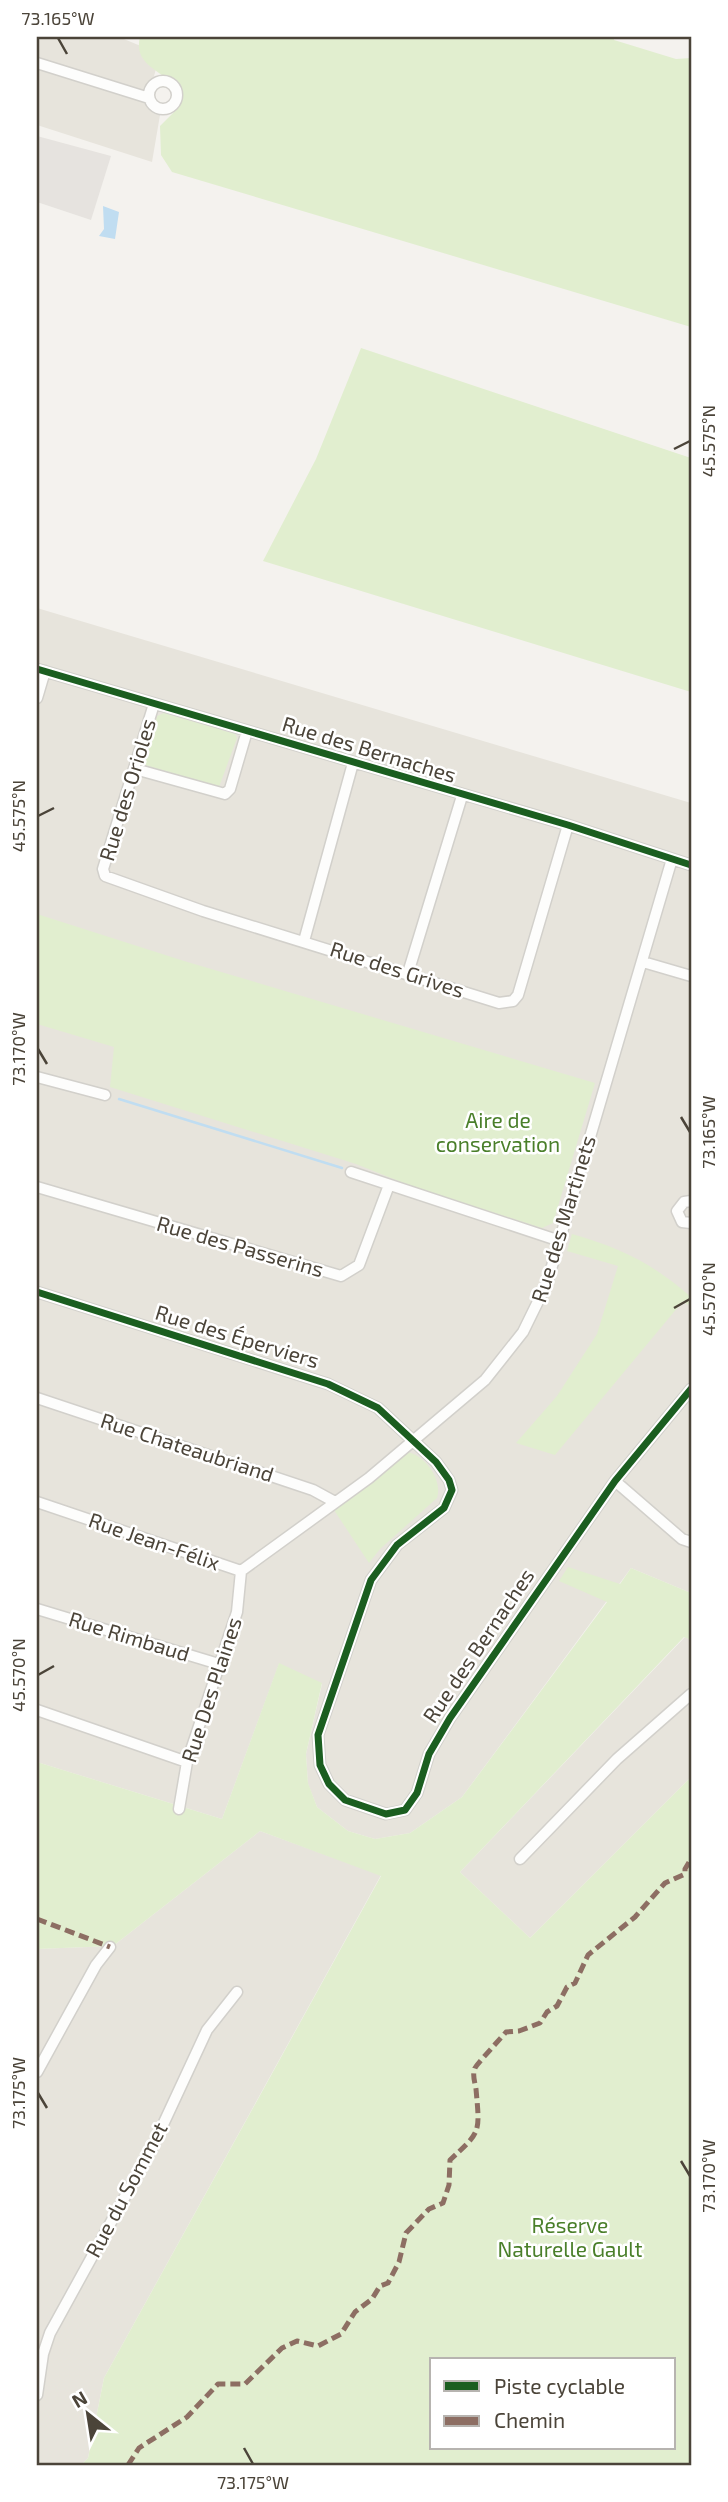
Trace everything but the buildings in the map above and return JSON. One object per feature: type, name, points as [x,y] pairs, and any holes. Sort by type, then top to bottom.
[{"type":"street","points":[[37,63],[149,98]]},
{"type":"street","points":[[37,698],[41,670]]},
{"type":"street","name":"Rue des Bernaches","points":[[41,670],[568,825],[691,865]]},
{"type":"street","name":"Rue des Orioles","points":[[105,876],[103,869],[154,704]]},
{"type":"street","points":[[135,769],[225,794],[230,789],[247,731]]},
{"type":"street","points":[[304,941],[353,762]]},
{"type":"street","points":[[408,973],[462,796]]},
{"type":"street","name":"Rue des Grives","points":[[105,876],[190,906],[499,1003],[513,1001],[518,995],[568,825]]},
{"type":"street","name":"Rue des Martinets","points":[[335,1502],[369,1478],[485,1380],[507,1355],[535,1311],[547,1283],[557,1240],[672,859]]},
{"type":"street","points":[[643,962],[691,976]]},
{"type":"street","points":[[37,1077],[105,1095]]},
{"type":"street","points":[[351,1172],[557,1240]]},
{"type":"street","name":"Rue des Passerins","points":[[37,1187],[341,1276],[359,1265],[389,1185]]},
{"type":"street","points":[[691,1200],[680,1205],[677,1211],[682,1222],[691,1223]]},
{"type":"street","name":"Rue des Éperviers","points":[[37,1292],[337,1387],[378,1408],[412,1440]]},
{"type":"street","name":"Rue des Bernaches","points":[[412,1440],[449,1480],[450,1499],[388,1554],[371,1580],[318,1735],[320,1765],[335,1791],[364,1808],[386,1814],[405,1810],[412,1802],[435,1742],[615,1481],[691,1389]]},
{"type":"street","name":"Rue Chateaubriand","points":[[37,1398],[313,1490],[335,1502]]},
{"type":"street","points":[[615,1481],[682,1539],[691,1542]]},
{"type":"street","name":"Rue Jean-Félix","points":[[37,1502],[241,1571],[335,1502]]},
{"type":"street","name":"Rue Des Plaines","points":[[179,1808],[187,1762],[222,1665],[237,1612],[241,1571]]},
{"type":"street","name":"Rue Rimbaud","points":[[37,1609],[222,1665]]},
{"type":"street","points":[[520,1860],[617,1759],[691,1694]]},
{"type":"street","points":[[37,1710],[187,1762]]},
{"type":"street","points":[[37,2072],[96,1965],[110,1947]]},
{"type":"street","name":"Rue du Sommet","points":[[37,2395],[43,2354],[50,2333],[154,2144],[207,2030],[237,1992]]},
{"type":"street","points":[[37,2046],[48,2051]]},
{"type":"shaded area","points":[[42,37],[119,37],[160,54],[147,102],[160,115],[152,162],[37,125],[37,43]]},
{"type":"shaded area","points":[[37,136],[111,156],[91,220],[37,202]]},
{"type":"shaded area","points":[[37,608],[691,803],[691,1593],[631,1568],[462,1797],[410,1833],[375,1839],[348,1831],[317,1807],[308,1784],[306,1754],[322,1684],[279,1664],[222,1819],[37,1762]]},
{"type":"shaded area","points":[[685,1637],[691,1640],[691,1777],[530,1938],[460,1872]]},
{"type":"shaded area","points":[[260,1831],[381,1875],[104,2378],[88,2458],[81,2465],[37,2465],[37,1949],[113,1946]]},
{"type":"green space","points":[[140,37],[614,37],[614,40],[676,59],[691,58],[691,327],[172,172],[161,155],[160,126],[174,112],[181,94],[146,63],[141,56]]},
{"type":"green space","points":[[361,348],[691,458],[691,692],[263,561],[316,459]]},
{"type":"green space","points":[[164,713],[235,734],[237,738],[219,787],[145,765],[143,757],[157,716]]},
{"type":"green space","name":"Aire de conservation","points":[[37,914],[184,961],[595,1083],[553,1223],[542,1228],[416,1188],[356,1164],[110,1087],[114,1047],[37,1024]]},
{"type":"green space","points":[[572,1234],[635,1258],[691,1297],[688,1305],[683,1301],[555,1455],[516,1443],[557,1396],[597,1334],[618,1266],[567,1251]]},
{"type":"green space","points":[[407,1452],[420,1458],[431,1469],[437,1484],[437,1498],[380,1549],[369,1563],[334,1510],[375,1481]]},
{"type":"green space","name":"Réserve Naturelle Gault","points":[[568,1567],[620,1584],[631,1568],[691,1593],[691,1640],[684,1637],[460,1872],[530,1938],[691,1777],[691,2465],[81,2465],[88,2458],[104,2378],[381,1876],[260,1831],[113,1946],[37,1949],[37,1762],[222,1819],[279,1663],[322,1683],[306,1754],[308,1783],[317,1807],[348,1831],[375,1839],[410,1833],[462,1797],[607,1602],[559,1581]]},
{"type":"water","points":[[103,206],[119,212],[115,239],[99,236],[104,229]]},
{"type":"waterway","points":[[119,1099],[342,1168]]},
{"type":"marked path","points":[[128,2465],[139,2448],[187,2417],[218,2384],[245,2384],[282,2348],[297,2341],[318,2346],[341,2334],[355,2312],[372,2299],[380,2286],[388,2283],[399,2262],[406,2233],[429,2209],[443,2203],[449,2185],[450,2160],[473,2137],[478,2124],[474,2076],[476,2066],[506,2032],[519,2031],[540,2023],[547,2012],[557,2006],[567,1987],[575,1983],[588,1955],[635,1917],[665,1883],[685,1874],[691,1859]]},
{"type":"marked path","points":[[37,1919],[110,1947]]},
{"type":"cycle path","points":[[37,669],[568,825],[691,865]]},
{"type":"cycle path","points":[[37,1292],[328,1384],[378,1408],[436,1462],[449,1480],[452,1490],[444,1508],[397,1545],[371,1580],[318,1735],[320,1765],[329,1784],[345,1800],[386,1814],[405,1810],[417,1793],[429,1754],[450,1718],[615,1481],[691,1389]]}]
